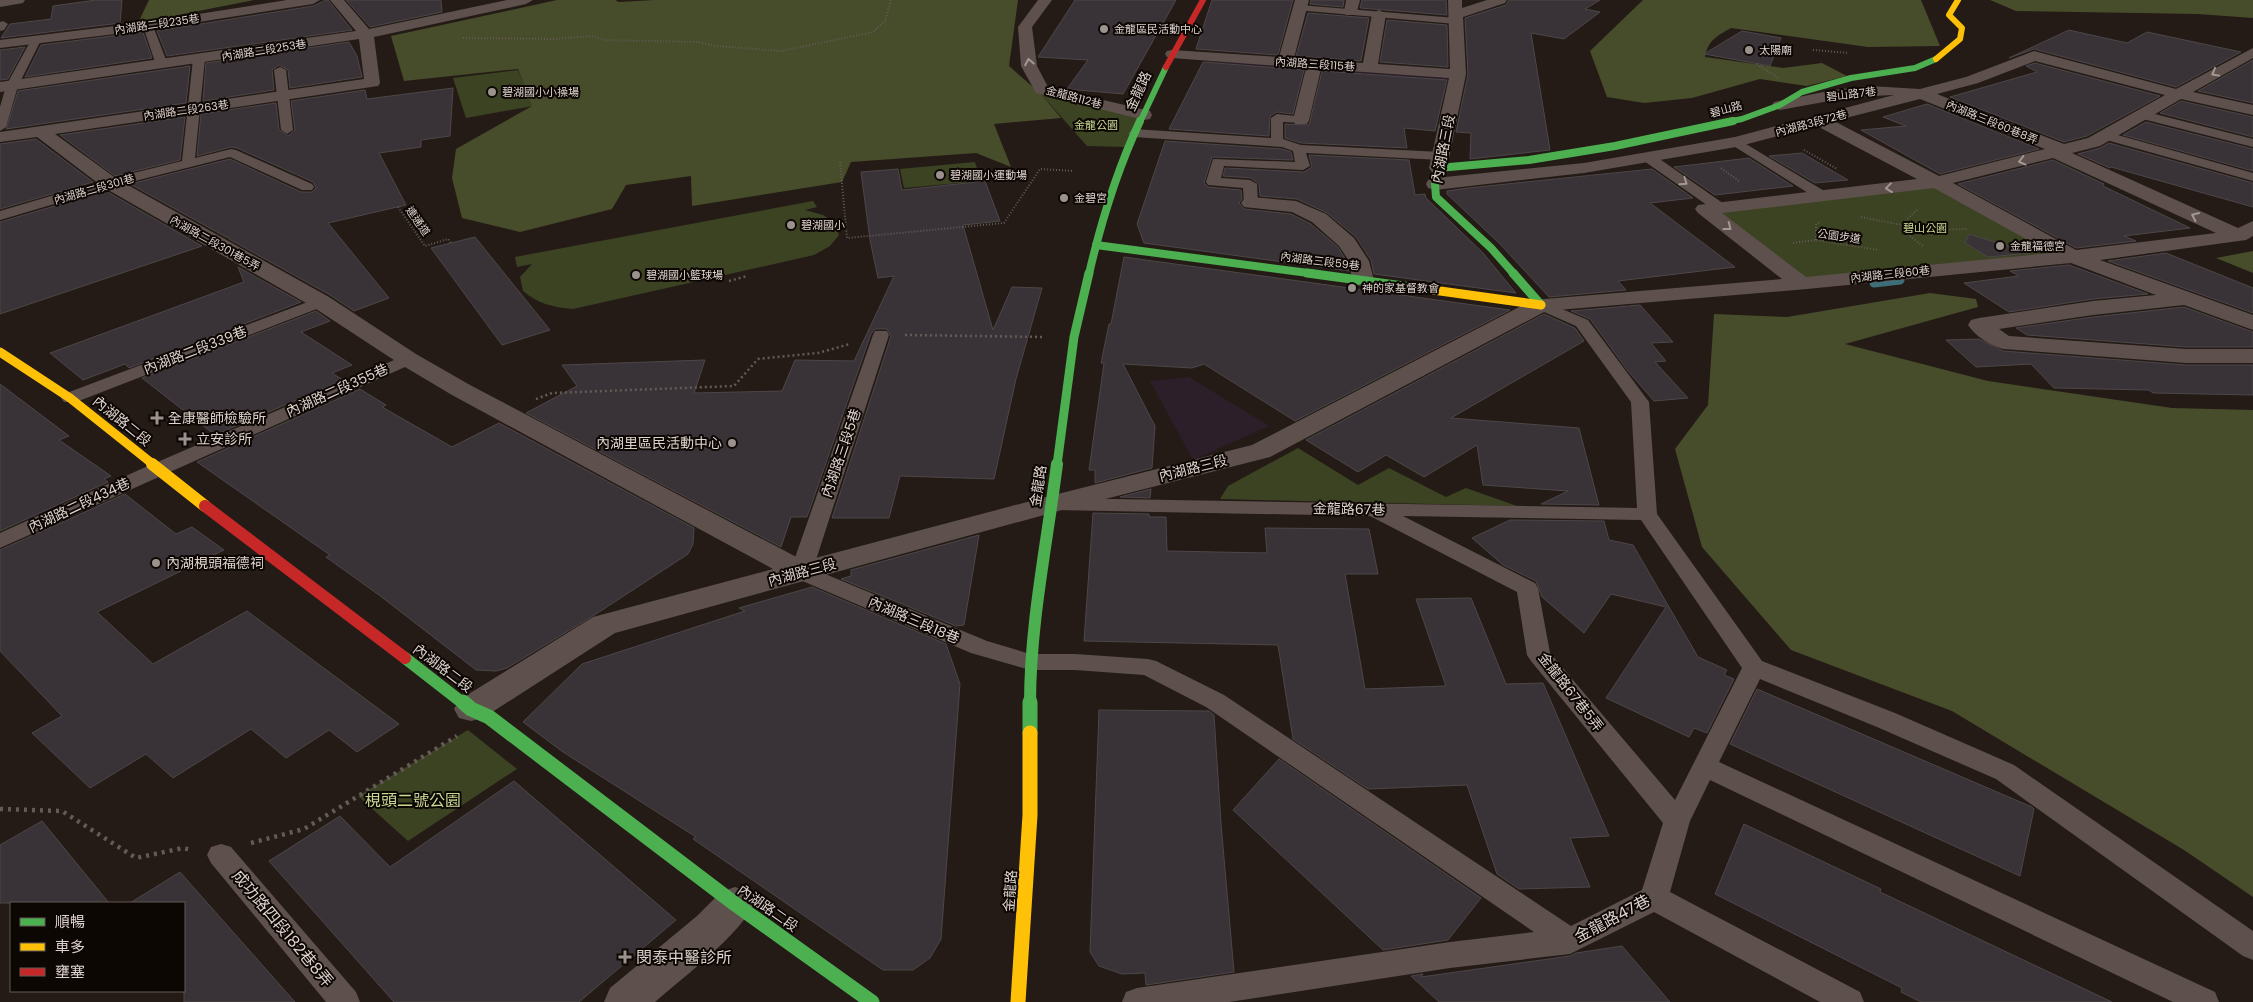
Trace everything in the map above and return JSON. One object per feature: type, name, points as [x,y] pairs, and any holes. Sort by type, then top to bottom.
[{"type":"street","points":[[0,3],[18,0]]},
{"type":"street","name":"內湖路二段235巷","points":[[0,44],[148,26],[313,0]]},
{"type":"street","points":[[337,0],[366,34]]},
{"type":"street","name":"內湖路二段253巷","points":[[6,86],[199,60],[366,34],[526,0]]},
{"type":"street","name":"金龍路112巷","points":[[1045,0],[1025,27],[1029,66],[1042,90],[1144,115]]},
{"type":"street","name":"金龍路","points":[[1018,1002],[1030,815],[1030,662],[1047,524],[1052,504],[1074,337],[1096,245],[1128,147],[1172,54],[1203,0]]},
{"type":"street","points":[[1456,12],[1500,0]]},
{"type":"street","name":"碧山路","points":[[1438,169],[1529,160],[1623,145],[1742,119],[1780,105],[1802,92],[1851,78],[1915,68],[1937,58],[1960,39],[1962,28],[1949,15],[1958,0]]},
{"type":"street","points":[[1285,62],[1301,4]]},
{"type":"street","name":"內湖路三段","points":[[480,713],[604,625],[1052,504],[1260,451],[1541,305],[1491,248],[1436,197],[1438,169],[1458,74],[1456,12]]},
{"type":"street","points":[[1370,68],[1379,14]]},
{"type":"street","name":"內湖路二段263巷","points":[[0,137],[372,83],[366,34]]},
{"type":"street","name":"內湖路三段60巷8弄","points":[[1719,207],[1937,182],[2094,142],[2253,52]]},
{"type":"street","name":"內湖路三段115巷","points":[[1172,54],[1458,74]]},
{"type":"street","name":"內湖路3段72巷","points":[[1438,169],[1547,173],[1649,158],[1736,142],[1972,80],[2034,56],[2178,94],[2253,110]]},
{"type":"street","points":[[1301,120],[1315,64]]},
{"type":"street","name":"碧山路7巷","points":[[1780,105],[1884,90],[1907,90],[1923,94]]},
{"type":"street","name":"內湖路三段60巷8弄","points":[[1923,94],[2058,151]]},
{"type":"street","points":[[1820,121],[1937,182],[2073,257],[2253,323]]},
{"type":"street","name":"內湖路二段301巷5弄","points":[[40,131],[110,183],[321,302],[408,359],[801,572]]},
{"type":"street","points":[[2058,151],[2246,232]]},
{"type":"street","points":[[1251,203],[1296,207],[1319,218],[1347,242],[1359,261],[1363,280]]},
{"type":"street","points":[[1719,207],[1704,208],[1801,283]]},
{"type":"street","name":"內湖路三段60巷","points":[[1541,305],[2073,257],[2246,232]]},
{"type":"street","name":"內湖路三段59巷","points":[[1096,245],[1541,305]]},
{"type":"street","points":[[2188,298],[2093,308],[1979,324],[2003,342],[2186,356],[2253,356]]},
{"type":"street","name":"內湖路二段","points":[[0,352],[70,398],[157,469],[480,713],[735,904],[872,1002]]},
{"type":"street","points":[[625,1002],[711,928],[735,904]]},
{"type":"lane","points":[[1301,4],[1352,6],[1379,14],[1456,12]]},
{"type":"lane","points":[[148,26],[162,65]]},
{"type":"lane","points":[[0,127],[6,86],[36,40]]},
{"type":"lane","points":[[188,162],[199,60]]},
{"type":"lane","points":[[280,70],[287,130]]},
{"type":"lane","points":[[2143,115],[2253,143]]},
{"type":"lane","points":[[1277,142],[1277,118],[1301,120]]},
{"type":"lane","points":[[1134,134],[1284,142],[1299,149],[1438,169]]},
{"type":"lane","points":[[2107,136],[2253,177]]},
{"type":"lane","points":[[1736,142],[1821,195]]},
{"type":"lane","points":[[1251,203],[1250,184],[1213,182],[1218,162],[1303,166],[1299,149]]},
{"type":"lane","name":"內湖路二段301巷","points":[[0,216],[110,183],[188,162],[231,153],[307,186]]},
{"type":"lane","points":[[1649,158],[1719,207]]},
{"type":"lane","name":"內湖路二段339巷","points":[[70,398],[321,302]]},
{"type":"lane","points":[[1541,305],[1582,324],[1640,402],[1647,514],[1754,667],[1886,720],[2005,772],[2253,947]]},
{"type":"lane","name":"內湖路三段5巷","points":[[801,572],[881,334]]},
{"type":"lane","name":"內湖路二段355巷","points":[[157,469],[408,359]]},
{"type":"lane","name":"內湖路二段434巷","points":[[0,541],[157,469]]},
{"type":"lane","name":"金龍路67巷","points":[[1052,504],[1647,514]]},
{"type":"lane","name":"金龍路67巷5弄","points":[[1374,510],[1527,588],[1539,655],[1677,821]]},
{"type":"lane","name":"內湖路三段18巷","points":[[801,572],[979,647],[1030,662],[1075,662],[1148,667],[1215,701],[1570,941]]},
{"type":"lane","name":"金龍路47巷","points":[[1137,1002],[1450,956],[1570,941],[1654,898],[1677,821],[1754,667]]},
{"type":"lane","points":[[1704,766],[2204,1002]]},
{"type":"lane","name":"成功路四段182巷8弄","points":[[221,855],[345,1002]]},
{"type":"lane","points":[[1654,898],[1849,1002]]},
{"type":"path","points":[[463,38],[554,39],[592,36],[605,40],[697,42],[717,46],[781,51],[873,32],[885,21],[891,0]]},
{"type":"path","points":[[1775,133],[1872,190]]},
{"type":"path","points":[[1693,150],[1770,201]]},
{"type":"path","points":[[840,162],[847,238],[1004,223],[1040,169],[1074,171]]},
{"type":"path","points":[[1916,247],[1924,247],[1905,232],[1904,224],[1908,216],[1929,202],[1940,184],[1937,182]]},
{"type":"path","name":"連通道","points":[[398,207],[425,246],[448,239],[450,243]]},
{"type":"path","points":[[1854,216],[1904,224],[1927,230],[1974,229]]},
{"type":"path","points":[[1816,240],[1816,224],[1823,220]]},
{"type":"path","name":"公園步道","points":[[1752,246],[1816,240],[1884,250]]},
{"type":"path","points":[[729,281],[747,276]]},
{"type":"path","points":[[503,412],[552,392],[734,386],[758,359],[818,353],[881,334],[1074,337]]},
{"type":"path","points":[[0,809],[62,811],[136,858],[183,848],[221,855],[264,838],[304,829],[480,713]]},
{"type":"shaded area","points":[[1210,53],[1448,70],[1448,80],[1206,62]]},
{"type":"shaded area","points":[[1189,377],[1269,426],[1193,460],[1150,381]]},
{"type":"green space","points":[[149,0],[254,0],[138,23]]},
{"type":"green space","points":[[557,0],[615,0],[619,2],[654,0],[1018,0],[1009,66],[1041,94],[1061,118],[994,124],[1011,167],[976,153],[851,162],[842,182],[692,206],[691,176],[626,185],[612,209],[520,232],[462,218],[452,178],[456,149],[532,106],[518,69],[404,81],[391,36]]},
{"type":"green space","points":[[1643,0],[1921,0],[1940,46],[1868,47],[1731,28],[1711,42],[1705,57],[1783,68],[1822,63],[1847,76],[1807,86],[1760,79],[1692,98],[1644,103],[1607,97],[1590,51]]},
{"type":"green space","points":[[1990,0],[2253,0],[2253,18],[2198,14],[2016,11]]},
{"type":"green space","name":"碧湖國小小操場","points":[[518,70],[533,106],[466,118],[453,78]]},
{"type":"green space","name":"金龍公園","points":[[1048,92],[1144,115],[1128,147],[1087,146],[1041,94]]},
{"type":"green space","name":"碧湖國小運動場","points":[[975,162],[981,181],[904,188],[900,169]]},
{"type":"green space","name":"碧山公園","points":[[1940,184],[2067,255],[1805,280],[1715,211]]},
{"type":"green space","points":[[813,201],[817,207],[805,210],[823,215],[834,222],[839,235],[830,246],[814,255],[573,309],[546,304],[523,291],[520,277],[532,264],[517,267],[515,257]]},
{"type":"green space","points":[[2253,251],[2253,273],[2216,258]]},
{"type":"green space","points":[[1930,293],[1976,299],[1978,307],[1845,344],[1988,381],[2172,408],[2253,410],[2253,897],[2184,850],[1952,711],[1791,650],[1702,547],[1675,449],[1708,405],[1714,314],[1787,317]]},
{"type":"green space","points":[[1298,448],[1358,485],[1389,468],[1446,497],[1466,488],[1517,506],[1220,499],[1228,486]]},
{"type":"green space","name":"梘頭二號公園","points":[[468,730],[517,769],[408,841],[358,796]]},
{"type":"building","points":[[96,0],[122,0],[120,23],[1,38],[10,24],[51,19],[53,6]]},
{"type":"building","points":[[328,0],[352,30],[167,56],[157,31],[313,6]]},
{"type":"building","points":[[346,0],[441,0],[442,12],[370,27]]},
{"type":"building","points":[[1075,0],[1176,0],[1123,94],[1067,89],[1088,60],[1038,57]]},
{"type":"building","points":[[1212,0],[1293,0],[1278,55],[1196,49]]},
{"type":"building","points":[[1311,0],[1344,0],[1343,7],[1310,4]]},
{"type":"building","points":[[1362,0],[1446,0],[1447,15],[1360,8]]},
{"type":"building","points":[[1509,0],[1600,0],[1585,9],[1600,12],[1564,39],[1531,33],[1550,150],[1470,159],[1471,133],[1456,132],[1468,74],[1465,18],[1506,5]]},
{"type":"building","points":[[1308,13],[1369,18],[1361,61],[1296,56]]},
{"type":"building","points":[[1387,20],[1447,25],[1448,67],[1380,62]]},
{"type":"building","points":[[2069,30],[2127,43],[2147,32],[2241,52],[2176,87],[2034,49],[2009,58]]},
{"type":"building","points":[[1742,31],[1781,38],[1770,66],[1704,54]]},
{"type":"building","points":[[143,32],[152,58],[25,77],[41,45]]},
{"type":"building","points":[[349,42],[357,56],[362,77],[290,88],[288,70],[279,65],[272,70],[274,90],[203,101],[206,63]]},
{"type":"building","points":[[25,47],[8,79],[0,80],[0,50]]},
{"type":"building","points":[[2253,60],[2253,103],[2198,91]]},
{"type":"building","points":[[1203,62],[1304,70],[1293,114],[1277,112],[1270,116],[1269,136],[1169,129]]},
{"type":"building","points":[[2035,63],[2160,96],[2087,136],[2064,142],[1950,97],[2037,72],[2026,66]]},
{"type":"building","points":[[190,66],[186,103],[6,129],[18,91]]},
{"type":"building","points":[[1322,71],[1447,80],[1435,131],[1404,128],[1407,148],[1301,143],[1285,138],[1285,124],[1309,125]]},
{"type":"building","points":[[453,88],[450,136],[421,140],[421,147],[379,153],[406,205],[328,223],[389,298],[354,311],[330,295],[228,237],[130,184],[230,159],[301,192],[312,192],[316,188],[313,182],[237,148],[231,147],[197,156],[201,114],[276,103],[279,130],[288,136],[295,130],[291,101],[365,90],[367,99]]},
{"type":"building","points":[[2181,101],[2253,117],[2253,137],[2160,113]]},
{"type":"building","points":[[1927,104],[2039,149],[1940,174],[1861,130],[1906,126],[1883,117]]},
{"type":"building","points":[[185,117],[180,160],[115,176],[60,135]]},
{"type":"building","points":[[2146,122],[2253,149],[2253,171],[2123,135]]},
{"type":"building","points":[[36,139],[93,182],[0,209],[0,144]]},
{"type":"building","points":[[1165,141],[1282,149],[1291,152],[1293,160],[1212,157],[1204,183],[1208,187],[1241,190],[1242,199],[1239,203],[1244,209],[1291,214],[1311,224],[1338,247],[1347,262],[1349,271],[1144,243],[1137,224]]},
{"type":"building","points":[[2109,143],[2253,183],[2253,207],[2110,168],[2078,154],[2100,148]]},
{"type":"building","points":[[1802,153],[1848,180],[1815,183],[1769,156]]},
{"type":"building","points":[[1309,155],[1409,160],[1415,195],[1425,194],[1426,198],[1483,253],[1516,293],[1374,274],[1371,260],[1356,237],[1327,213],[1297,199],[1260,196],[1259,184],[1251,178],[1223,176],[1225,168],[1304,172],[1312,167]]},
{"type":"building","points":[[1749,158],[1793,186],[1715,195],[1674,167]]},
{"type":"building","points":[[2053,160],[2190,228],[2124,236],[2136,241],[2076,248],[1958,184]]},
{"type":"building","points":[[898,169],[902,190],[985,181],[1000,221],[963,225],[993,330],[1012,287],[1042,288],[1016,379],[994,479],[900,476],[889,518],[832,518],[891,336],[887,329],[875,329],[871,334],[807,517],[791,517],[781,547],[526,413],[577,386],[562,365],[705,360],[694,393],[782,391],[795,360],[854,361],[894,276],[878,278],[870,240],[861,172]]},
{"type":"building","points":[[1652,169],[1693,198],[1650,203],[1735,267],[1618,281],[1626,290],[1549,297],[1499,243],[1447,194],[1447,191],[1468,188]]},
{"type":"building","points":[[106,191],[202,246],[0,314],[0,222]]},
{"type":"building","points":[[1969,234],[2030,253],[1988,257],[1965,243]]},
{"type":"building","points":[[475,237],[550,330],[502,345],[431,248]]},
{"type":"building","points":[[2166,253],[2253,288],[2253,313],[2108,261]]},
{"type":"building","points":[[1124,257],[1510,310],[1295,421],[1204,364],[1192,368],[1123,364],[1155,426],[1152,468],[1095,483],[1095,470],[1089,470],[1104,363],[1101,363],[1109,324],[1111,324]]},
{"type":"building","points":[[2069,265],[2148,294],[2093,299],[2009,312],[1964,283],[2019,276],[2010,271]]},
{"type":"building","points":[[238,267],[301,302],[129,368],[125,364],[83,380],[50,353],[244,282]]},
{"type":"building","points":[[1640,305],[1673,342],[1651,343],[1666,361],[1655,362],[1688,398],[1654,401],[1628,371],[1590,319],[1571,311]]},
{"type":"building","points":[[2184,307],[2253,332],[2253,347],[2186,347],[2027,335],[2016,328],[2093,317]]},
{"type":"building","points":[[316,311],[330,321],[301,332],[352,365],[332,373],[343,380],[215,435],[142,378]]},
{"type":"building","points":[[1544,314],[1575,328],[1584,341],[1451,418],[1579,428],[1599,505],[1541,504],[1568,491],[1483,485],[1477,445],[1424,477],[1386,455],[1358,472],[1306,440]]},
{"type":"building","points":[[1979,339],[2003,351],[2186,365],[2253,365],[2253,395],[2153,393],[2149,390],[2054,388],[2031,364],[1976,367],[1946,340]]},
{"type":"building","points":[[0,384],[69,436],[59,440],[111,476],[104,479],[108,482],[0,531]]},
{"type":"building","points":[[360,389],[386,405],[382,407],[452,447],[499,423],[694,528],[693,544],[688,554],[596,614],[507,668],[496,671],[476,670],[379,595],[326,557],[330,555],[197,462]]},
{"type":"building","points":[[1151,489],[1150,498],[1120,497]]},
{"type":"building","points":[[125,494],[176,534],[192,527],[224,550],[97,612],[153,664],[247,611],[399,724],[357,752],[329,730],[286,758],[251,729],[173,778],[146,754],[90,788],[32,733],[62,716],[0,651],[0,550]]},
{"type":"building","points":[[1093,513],[1149,514],[1149,517],[1166,517],[1167,551],[1267,553],[1265,528],[1369,529],[1378,574],[1345,574],[1365,689],[1446,686],[1416,599],[1471,598],[1506,684],[1543,683],[1609,836],[1570,838],[1590,887],[1519,889],[1497,874],[1467,785],[1368,789],[1293,739],[1278,645],[1084,641]]},
{"type":"building","points":[[1510,520],[1604,521],[1609,540],[1633,545],[1698,657],[1727,670],[1724,675],[1734,679],[1707,733],[1694,728],[1689,737],[1606,698],[1666,607],[1611,594],[1584,633],[1542,597],[1536,581],[1503,565],[1472,538]]},
{"type":"building","points":[[979,535],[964,625],[956,626],[841,579],[851,576],[851,570]]},
{"type":"building","points":[[812,587],[946,644],[960,684],[941,939],[930,958],[913,970],[883,970],[693,839],[696,837],[563,752],[523,722],[582,664],[745,611],[739,608]]},
{"type":"building","points":[[1757,689],[2032,807],[2034,809],[2020,876],[1730,744]]},
{"type":"building","points":[[1099,710],[1209,711],[1214,715],[1234,972],[1146,985],[1145,973],[1122,974],[1099,966],[1090,952]]},
{"type":"building","points":[[1279,759],[1481,898],[1448,940],[1383,950],[1233,810]]},
{"type":"building","points":[[514,781],[676,920],[579,1002],[394,1002],[269,861],[340,816],[390,867]]},
{"type":"building","points":[[42,821],[108,902],[0,903],[0,845]]},
{"type":"building","points":[[1744,824],[1881,889],[1880,892],[2112,1002],[1921,1002],[1901,992],[1902,988],[1715,894]]},
{"type":"building","points":[[180,872],[295,1002],[184,1002],[185,902],[132,902]]},
{"type":"building","points":[[1622,946],[1670,1002],[1439,1002],[1411,976],[1423,974],[1421,977],[1570,956],[1576,953]]},
{"type":"waterway","points":[[1874,283],[1900,280]]},
{"type":"traffic: fast","points":[[1541,305],[1491,248],[1436,197],[1435,184],[1438,168],[1529,160],[1615,146],[1742,119],[1780,105],[1802,92],[1851,78],[1915,68],[1936,59]]},
{"type":"traffic: fast","points":[[1030,733],[1030,662],[1047,524],[1052,504],[1074,337],[1098,236],[1128,147],[1166,67]]},
{"type":"traffic: fast","points":[[1096,245],[1433,290]]},
{"type":"traffic: fast","points":[[405,658],[471,709],[489,717],[735,904],[872,1002]]},
{"type":"traffic: slow","points":[[1936,59],[1960,39],[1962,28],[1949,15],[1958,0]]},
{"type":"traffic: slow","points":[[1433,290],[1541,305]]},
{"type":"traffic: slow","points":[[0,352],[70,398],[205,506]]},
{"type":"traffic: slow","points":[[1018,1002],[1030,815],[1030,733]]},
{"type":"traffic: jam","points":[[1166,67],[1203,0]]},
{"type":"traffic: jam","points":[[205,506],[405,658]]},
{"type":"place","name":"金龍區民活動中心","points":[[1104,29]]},
{"type":"place","name":"太陽廟","points":[[1749,50]]},
{"type":"place","name":"碧湖國小小操場","points":[[492,92]]},
{"type":"place","name":"碧湖國小運動場","points":[[940,175]]},
{"type":"place","name":"金碧宮","points":[[1064,198]]},
{"type":"place","name":"碧湖國小","points":[[791,225]]},
{"type":"place","name":"金龍福德宮","points":[[2000,246]]},
{"type":"place","name":"碧湖國小籃球場","points":[[636,275]]},
{"type":"place","name":"神的家基督教會","points":[[1352,288]]},
{"type":"place","name":"全康醫師檢驗所","points":[[157,418]]},
{"type":"place","name":"立安診所","points":[[185,439]]},
{"type":"place","name":"內湖里區民活動中心","points":[[732,443]]},
{"type":"place","name":"內湖梘頭福德祠","points":[[156,563]]},
{"type":"place","name":"閔泰中醫診所","points":[[625,957]]}]
